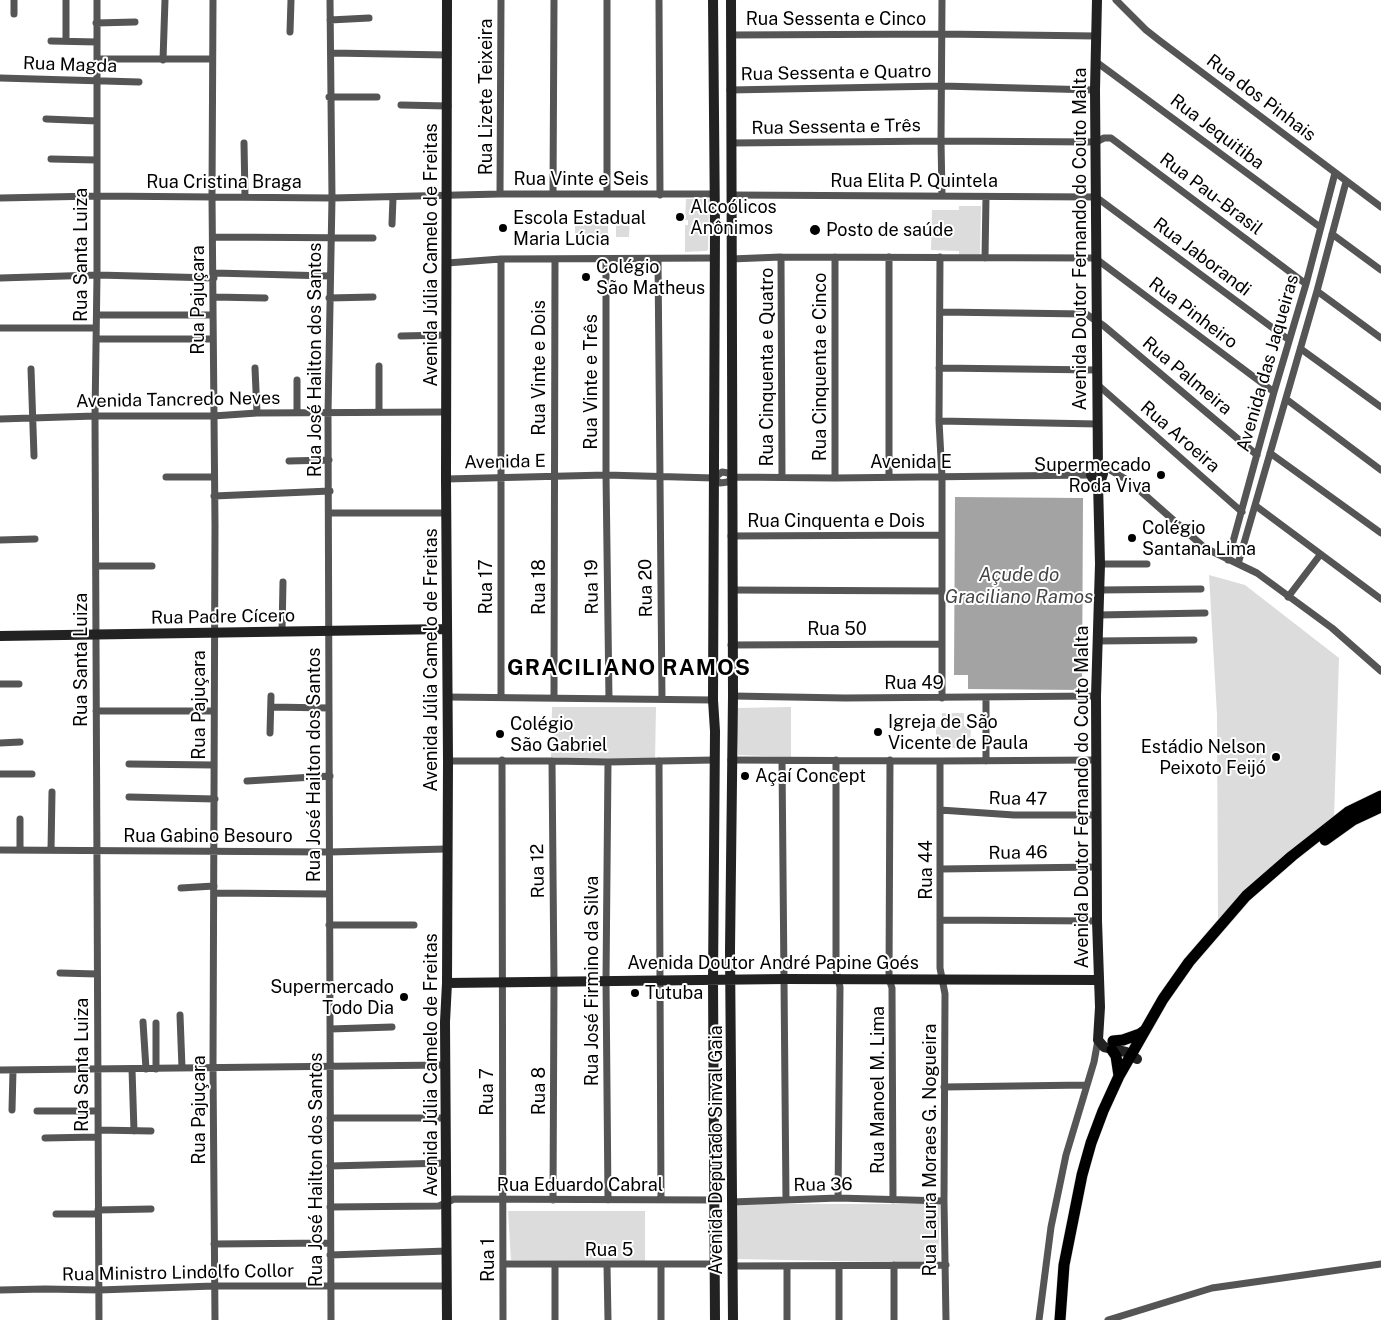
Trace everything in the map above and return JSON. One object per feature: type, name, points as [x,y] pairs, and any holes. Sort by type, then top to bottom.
[{"type":"main road","points":[[1066,1320],[1067,1293],[1076,1235],[1090,1166],[1145,1030],[1163,999],[1189,962],[1246,896],[1292,856],[1348,812],[1381,796]]},
{"type":"main road","points":[[1060,1320],[1064,1265],[1082,1175],[1091,1143],[1119,1076],[1208,948],[1250,902],[1306,853],[1353,820],[1381,807]]},
{"type":"main road","points":[[1119,1076],[1116,1056],[1112,1046],[1145,1030]]},
{"type":"street","points":[[14,0],[14,14]]},
{"type":"street","points":[[66,0],[66,41]]},
{"type":"street","name":"Rua Santa Luiza","points":[[97,0],[95,416],[99,1320]]},
{"type":"street","points":[[163,60],[165,0]]},
{"type":"street","name":"Rua Pajuçara","points":[[213,0],[212,197],[214,297],[212,339],[215,800],[213,1068],[215,1320]]},
{"type":"street","points":[[290,32],[291,0]]},
{"type":"street","name":"Rua José Hailton dos Santos","points":[[330,0],[332,198],[328,413],[330,491],[330,1255],[332,1320]]},
{"type":"street","name":"Avenida Júlia Camelo de Freitas","points":[[447,0],[447,1320]]},
{"type":"street","name":"Rua Lizete Teixeira","points":[[500,194],[502,0]]},
{"type":"street","points":[[553,194],[554,0]]},
{"type":"street","points":[[607,0],[607,193]]},
{"type":"street","points":[[659,0],[660,194]]},
{"type":"street","name":"Avenida Deputado Sinval Gaia","points":[[713,0],[715,194],[713,700],[715,731],[713,980],[715,1320]]},
{"type":"street","name":"Avenida Deputado Sinval Gaia","points":[[731,0],[733,1320]]},
{"type":"street","points":[[942,0],[940,140],[942,196]]},
{"type":"street","name":"Rua dos Pinhais","points":[[1116,0],[1153,35],[1381,207]]},
{"type":"street","points":[[1124,0],[1124,9]]},
{"type":"street","name":"Avenida Doutor Fernando do Couto Malta","points":[[1039,1320],[1051,1227],[1066,1155],[1094,1062],[1100,1023],[1096,815],[1096,696],[1100,564],[1096,472],[1098,370],[1095,90],[1099,3]]},
{"type":"street","points":[[330,20],[370,18]]},
{"type":"street","points":[[96,23],[135,22]]},
{"type":"street","name":"Rua Sessenta e Cinco","points":[[730,35],[942,34],[1096,36]]},
{"type":"street","points":[[51,41],[97,42]]},
{"type":"street","points":[[331,53],[448,55]]},
{"type":"street","points":[[98,59],[212,59]]},
{"type":"street","name":"Rua Jequitiba","points":[[1095,60],[1320,227]]},
{"type":"street","name":"Rua Magda","points":[[0,78],[140,82]]},
{"type":"street","name":"Rua Sessenta e Quatro","points":[[730,90],[942,86],[1095,90]]},
{"type":"street","points":[[330,97],[377,97]]},
{"type":"street","points":[[401,105],[448,106]]},
{"type":"street","points":[[46,119],[97,121]]},
{"type":"street","name":"Rua Pau-Brasil","points":[[1096,142],[1104,138],[1111,138],[1306,284]]},
{"type":"street","name":"Rua Sessenta e Três","points":[[732,143],[940,140],[1096,142]]},
{"type":"street","points":[[244,142],[245,197]]},
{"type":"street","points":[[51,159],[96,160]]},
{"type":"street","name":"Avenida das Jaqueiras","points":[[1228,560],[1306,284],[1335,173]]},
{"type":"street","name":"Avenida das Jaqueiras","points":[[1238,564],[1301,349],[1346,182]]},
{"type":"street","name":"Rua Vinte e Seis","points":[[447,196],[607,193],[715,194]]},
{"type":"street","name":"Rua Elita P. Quintela","points":[[732,195],[1096,197]]},
{"type":"street","name":"Rua Cristina Braga","points":[[0,198],[97,196],[393,198],[447,196]]},
{"type":"street","points":[[985,258],[986,197]]},
{"type":"street","name":"Rua Jaborandi","points":[[1096,197],[1289,340]]},
{"type":"street","points":[[392,224],[393,198]]},
{"type":"street","points":[[715,227],[731,227]]},
{"type":"street","points":[[1332,234],[1381,270]]},
{"type":"street","points":[[213,238],[373,238]]},
{"type":"street","points":[[731,259],[781,257],[1096,258]]},
{"type":"street","name":"Rua Cinquenta e Quatro","points":[[781,257],[782,477]]},
{"type":"street","name":"Rua Cinquenta e Cinco","points":[[835,257],[835,478]]},
{"type":"street","points":[[888,257],[889,477]]},
{"type":"street","points":[[940,257],[939,420],[942,477],[942,698]]},
{"type":"street","points":[[447,263],[501,260],[714,258]]},
{"type":"street","name":"Rua Pinheiro","points":[[1096,258],[1274,392]]},
{"type":"street","name":"Rua Vinte e Dois","points":[[553,476],[555,259]]},
{"type":"street","name":"Rua 20","points":[[658,259],[662,699]]},
{"type":"street","name":"Rua 17","points":[[501,260],[501,697]]},
{"type":"street","name":"Rua Vinte e Três","points":[[606,260],[606,475]]},
{"type":"street","points":[[0,278],[97,275],[330,276]]},
{"type":"street","points":[[1317,290],[1381,338]]},
{"type":"street","points":[[329,298],[373,296]]},
{"type":"street","points":[[214,297],[265,298]]},
{"type":"street","points":[[940,312],[1086,314],[1096,321]]},
{"type":"street","points":[[96,315],[213,315]]},
{"type":"street","name":"Rua Palmeira","points":[[1096,321],[1257,455]]},
{"type":"street","points":[[1294,324],[1308,324]]},
{"type":"street","points":[[0,328],[96,328]]},
{"type":"street","points":[[402,336],[446,335]]},
{"type":"street","points":[[96,339],[212,339]]},
{"type":"street","points":[[1301,349],[1381,407]]},
{"type":"street","points":[[379,366],[380,412]]},
{"type":"street","points":[[32,368],[34,456]]},
{"type":"street","points":[[255,368],[257,414]]},
{"type":"street","points":[[939,368],[1098,370]]},
{"type":"street","points":[[297,413],[298,380]]},
{"type":"street","name":"Rua Aroeira","points":[[1098,385],[1242,512]]},
{"type":"street","points":[[1286,399],[1381,470]]},
{"type":"street","name":"Avenida Tancredo Neves","points":[[0,419],[95,416],[447,412]]},
{"type":"street","points":[[939,420],[1098,424]]},
{"type":"street","points":[[1270,453],[1381,534]]},
{"type":"street","points":[[289,461],[329,460]]},
{"type":"street","name":"Avenida E","points":[[446,479],[606,475],[714,478],[722,472],[728,473],[732,477],[835,478],[1096,472]]},
{"type":"street","points":[[1096,472],[1129,481],[1205,548],[1257,573],[1332,628],[1381,671]]},
{"type":"street","name":"Rua 19","points":[[606,475],[609,699]]},
{"type":"street","name":"Rua 18","points":[[553,476],[554,698]]},
{"type":"street","points":[[166,477],[214,477]]},
{"type":"street","points":[[214,496],[330,491]]},
{"type":"street","points":[[1256,506],[1381,599]]},
{"type":"street","points":[[329,513],[446,513]]},
{"type":"street","name":"Rua Cinquenta e Dois","points":[[731,536],[942,535]]},
{"type":"street","points":[[0,540],[35,538]]},
{"type":"street","points":[[1288,596],[1320,555]]},
{"type":"street","points":[[1100,564],[1147,564]]},
{"type":"street","points":[[97,566],[152,566]]},
{"type":"street","points":[[282,632],[283,582]]},
{"type":"street","points":[[1099,590],[1201,589]]},
{"type":"street","points":[[732,590],[942,591]]},
{"type":"street","points":[[1098,615],[1205,613]]},
{"type":"street","name":"Rua Padre Cícero","points":[[0,636],[447,629]]},
{"type":"street","points":[[1097,641],[1194,640]]},
{"type":"street","name":"Rua 50","points":[[731,645],[942,644]]},
{"type":"street","points":[[0,684],[19,684]]},
{"type":"street","points":[[270,733],[271,696]]},
{"type":"street","name":"Rua 49","points":[[732,696],[986,698],[1096,696]]},
{"type":"street","points":[[447,697],[713,700]]},
{"type":"street","points":[[986,698],[986,761]]},
{"type":"street","points":[[270,708],[329,708]]},
{"type":"street","points":[[96,711],[214,711]]},
{"type":"street","points":[[715,731],[731,732]]},
{"type":"street","points":[[0,742],[20,742]]},
{"type":"street","name":"Rua 7","points":[[502,760],[502,1200]]},
{"type":"street","name":"Rua 12","points":[[552,760],[554,981]]},
{"type":"street","points":[[448,761],[659,762],[714,760]]},
{"type":"street","points":[[731,760],[1097,760]]},
{"type":"street","points":[[836,760],[836,970],[840,987],[838,1198]]},
{"type":"street","name":"Rua Manoel M. Lima","points":[[890,760],[889,979],[892,988],[894,1200]]},
{"type":"street","points":[[782,761],[786,1200]]},
{"type":"street","name":"Rua 44","points":[[940,761],[940,968],[942,979]]},
{"type":"street","name":"Rua José Firmino da Silva","points":[[608,762],[606,980],[608,1200]]},
{"type":"street","points":[[659,762],[661,1200]]},
{"type":"street","points":[[129,764],[214,765]]},
{"type":"street","points":[[0,774],[32,774]]},
{"type":"street","points":[[247,780],[330,776]]},
{"type":"street","points":[[51,850],[52,792]]},
{"type":"street","points":[[129,798],[215,800]]},
{"type":"street","name":"Rua 47","points":[[940,810],[1014,815],[1096,815]]},
{"type":"street","points":[[20,819],[20,849]]},
{"type":"street","name":"Rua Gabino Besouro","points":[[0,850],[330,852],[446,849]]},
{"type":"street","name":"Rua 46","points":[[940,869],[1097,867]]},
{"type":"street","points":[[181,888],[329,894]]},
{"type":"street","points":[[941,920],[1097,921]]},
{"type":"street","points":[[329,925],[414,925]]},
{"type":"street","points":[[60,973],[97,974]]},
{"type":"street","name":"Avenida Doutor André Papine Goés","points":[[447,983],[785,979],[1099,980]]},
{"type":"street","name":"Rua Laura Moraes G. Nogueira","points":[[942,979],[945,994],[944,1201],[946,1320]]},
{"type":"street","name":"Rua 8","points":[[553,1200],[554,981]]},
{"type":"street","points":[[180,1015],[182,1068]]},
{"type":"street","points":[[143,1022],[146,1069]]},
{"type":"street","points":[[156,1023],[156,1069]]},
{"type":"street","points":[[1100,1023],[1112,1046]]},
{"type":"street","points":[[330,1029],[392,1027]]},
{"type":"street","points":[[1098,1040],[1104,1048],[1112,1046],[1135,1055]]},
{"type":"street","points":[[0,1070],[446,1065]]},
{"type":"street","points":[[132,1069],[134,1131]]},
{"type":"street","points":[[12,1110],[13,1070]]},
{"type":"street","points":[[944,1087],[1086,1085]]},
{"type":"street","points":[[37,1111],[98,1111]]},
{"type":"street","points":[[330,1118],[446,1118]]},
{"type":"street","points":[[46,1138],[151,1131]]},
{"type":"street","points":[[330,1166],[447,1163]]},
{"type":"street","name":"Rua 36","points":[[732,1202],[838,1198],[944,1201]]},
{"type":"street","name":"Rua Eduardo Cabral","points":[[330,1207],[439,1206],[454,1199],[714,1200]]},
{"type":"street","name":"Rua 1","points":[[502,1200],[503,1320]]},
{"type":"street","points":[[56,1214],[152,1209]]},
{"type":"street","points":[[715,1231],[732,1230]]},
{"type":"street","points":[[214,1244],[330,1242]]},
{"type":"street","points":[[330,1255],[447,1250]]},
{"type":"street","name":"Rua 5","points":[[503,1264],[714,1264]]},
{"type":"street","points":[[1108,1320],[1212,1288],[1381,1264]]},
{"type":"street","points":[[555,1265],[555,1320]]},
{"type":"street","points":[[607,1265],[608,1320]]},
{"type":"street","points":[[661,1265],[661,1320]]},
{"type":"street","points":[[894,1265],[894,1320]]},
{"type":"street","points":[[732,1266],[946,1265]]},
{"type":"street","points":[[787,1266],[787,1320]]},
{"type":"street","points":[[839,1266],[839,1320]]},
{"type":"street","name":"Rua Ministro Lindolfo Collor","points":[[0,1290],[99,1290],[214,1286],[447,1286]]},
{"type":"shaded area","points":[[686,199],[709,199],[708,250],[706,251],[685,252],[685,225],[688,225],[688,220],[685,220]]},
{"type":"shaded area","points":[[959,206],[981,206],[980,256],[959,257],[959,251],[931,250],[932,210],[959,210]]},
{"type":"shaded area","points":[[575,214],[608,214],[608,235],[575,235]]},
{"type":"shaded area","points":[[616,215],[630,216],[629,237],[616,237]]},
{"type":"shaded area","points":[[1209,575],[1245,585],[1339,658],[1334,818],[1258,878],[1218,922],[1217,715]]},
{"type":"shaded area","points":[[552,707],[656,707],[655,761],[551,760]]},
{"type":"shaded area","points":[[791,707],[791,757],[738,755],[736,708]]},
{"type":"shaded area","points":[[942,713],[964,713],[964,726],[971,727],[970,748],[936,748],[936,727],[942,726]]},
{"type":"shaded area","points":[[736,1204],[940,1204],[938,1263],[735,1259]]},
{"type":"shaded area","points":[[508,1211],[645,1211],[645,1261],[511,1260]]},
{"type":"water","name":"Açude do Graciliano Ramos","points":[[955,497],[1083,498],[1082,690],[968,689],[968,675],[954,675]]},
{"type":"place","name":"Alcoólicos Anônimos","points":[[680,217]]},
{"type":"place","name":"Escola Estadual Maria Lúcia","points":[[503,228]]},
{"type":"place","name":"Posto de saúde","points":[[815,230]]},
{"type":"place","name":"Colégio São Matheus","points":[[586,277]]},
{"type":"place","name":"Supermecado Roda Viva","points":[[1161,475]]},
{"type":"place","name":"Colégio Santana Lima","points":[[1132,538]]},
{"type":"place","name":"Igreja de São Vicente de Paula","points":[[878,732]]},
{"type":"place","name":"Colégio São Gabriel","points":[[500,734]]},
{"type":"place","name":"Estádio Nelson Peixoto Feijó","points":[[1276,757]]},
{"type":"place","name":"Açaí Concept","points":[[745,776]]},
{"type":"place","name":"Tutuba","points":[[635,993]]},
{"type":"place","name":"Supermercado Todo Dia","points":[[404,997]]},
{"type":"district","name":"GRACILIANO RAMOS","points":[[629,668]]}]
